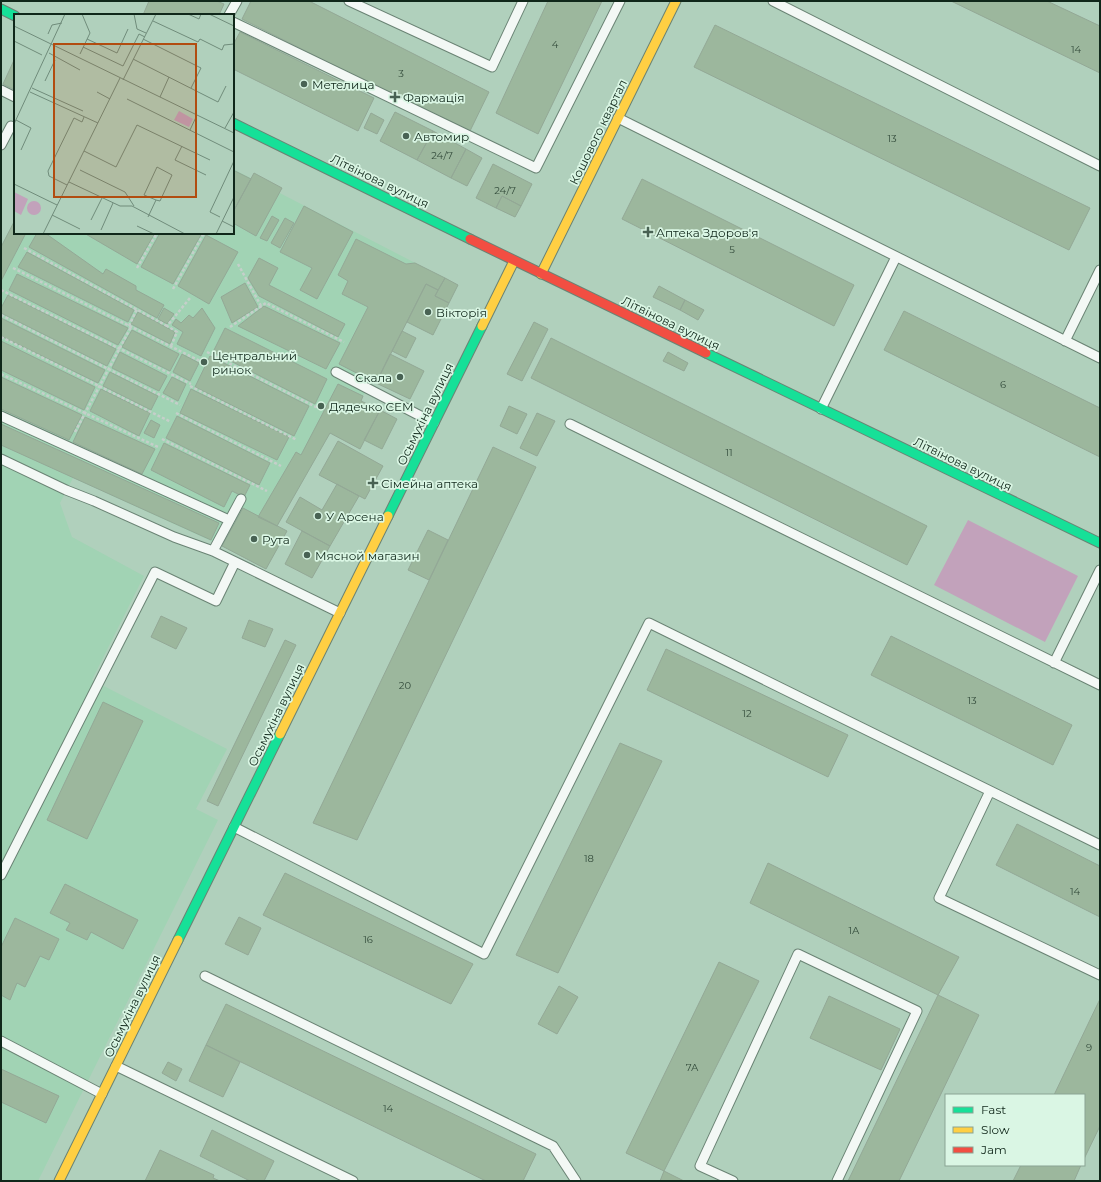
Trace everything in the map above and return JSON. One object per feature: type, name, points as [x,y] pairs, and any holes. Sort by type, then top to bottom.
[{"type":"street","name":"Кошового квартал","points":[[541,274],[676,1]]},
{"type":"street","points":[[1,9],[14,16]]},
{"type":"street","name":"Літвінова вулиця","points":[[234,123],[514,261],[1100,543]]},
{"type":"street","name":"Осьмухіна вулиця","points":[[59,1181],[514,261]]},
{"type":"lane","points":[[230,14],[237,1]]},
{"type":"lane","points":[[349,1],[492,67],[523,1]]},
{"type":"lane","points":[[234,22],[536,168],[620,1]]},
{"type":"lane","points":[[773,1],[1100,166]]},
{"type":"lane","points":[[1,90],[14,96]]},
{"type":"lane","points":[[618,118],[1100,358]]},
{"type":"lane","points":[[1,146],[11,126]]},
{"type":"lane","points":[[821,409],[896,256]]},
{"type":"lane","points":[[1065,341],[1100,270]]},
{"type":"lane","points":[[336,372],[434,423]]},
{"type":"lane","points":[[1,416],[229,520]]},
{"type":"lane","points":[[570,424],[1100,685]]},
{"type":"lane","points":[[1,459],[66,490],[174,537],[213,552],[340,613]]},
{"type":"lane","points":[[213,552],[241,499]]},
{"type":"lane","points":[[1,875],[155,572],[216,601],[235,562]]},
{"type":"lane","points":[[1054,663],[1100,570]]},
{"type":"lane","points":[[234,827],[484,954],[649,623],[1100,845]]},
{"type":"lane","points":[[990,791],[939,898],[1100,975]]},
{"type":"lane","points":[[733,1181],[700,1166],[798,954],[917,1011],[837,1181]]},
{"type":"lane","points":[[205,976],[553,1146],[576,1181]]},
{"type":"lane","points":[[1,1041],[102,1094]]},
{"type":"lane","points":[[116,1066],[353,1181]]},
{"type":"path","points":[[137,268],[156,234]]},
{"type":"path","points":[[173,289],[203,234]]},
{"type":"path","points":[[24,248],[177,332],[171,346]]},
{"type":"path","points":[[238,264],[261,306]]},
{"type":"path","points":[[13,268],[202,362]]},
{"type":"path","points":[[2,290],[297,440]]},
{"type":"path","points":[[167,326],[190,298]]},
{"type":"path","points":[[230,327],[266,303],[344,342]]},
{"type":"path","points":[[68,446],[120,349],[137,309]]},
{"type":"path","points":[[1,315],[180,405]]},
{"type":"path","points":[[1,337],[171,422]]},
{"type":"path","points":[[207,352],[318,408]]},
{"type":"path","points":[[1,374],[158,447]]},
{"type":"path","points":[[176,413],[281,466]]},
{"type":"path","points":[[162,439],[267,491]]},
{"type":"shaded area","points":[[234,170],[458,285],[433,335],[407,322],[390,354],[424,371],[410,399],[371,381],[341,439],[330,433],[277,526],[287,531],[266,569],[222,546],[73,478],[60,503],[72,537],[144,576],[92,680],[227,749],[196,809],[218,820],[38,1181],[1,1181],[1,246],[14,221],[14,234],[234,234]]},
{"type":"shaded area","points":[[968,520],[1078,576],[1045,642],[934,585]]},
{"type":"building","points":[[149,1],[217,1],[224,4],[219,14],[143,14]]},
{"type":"building","points":[[251,1],[309,1],[489,92],[469,133],[242,19]]},
{"type":"building","points":[[548,1],[602,1],[538,134],[496,113]]},
{"type":"building","points":[[951,1],[1047,1],[1100,26],[1100,73]]},
{"type":"building","points":[[715,25],[1090,208],[1069,250],[694,67]]},
{"type":"building","name":"Метелица","points":[[240,32],[374,98],[358,131],[234,69],[234,43]]},
{"type":"building","points":[[14,60],[14,90],[3,84]]},
{"type":"building","name":"Автомир","points":[[395,112],[433,131],[417,160],[380,141]]},
{"type":"building","points":[[371,113],[384,120],[377,134],[364,128]]},
{"type":"building","points":[[433,131],[466,149],[451,178],[417,160]]},
{"type":"building","points":[[466,149],[482,158],[467,186],[451,178]]},
{"type":"building","points":[[493,164],[532,184],[521,206],[502,196],[496,208],[476,198]]},
{"type":"building","points":[[234,170],[251,179],[234,210]]},
{"type":"building","points":[[254,173],[282,188],[256,236],[234,224],[234,210]]},
{"type":"building","points":[[642,179],[854,285],[834,326],[622,219]]},
{"type":"building","points":[[502,196],[521,206],[515,217],[496,208]]},
{"type":"building","points":[[304,206],[353,232],[317,299],[300,290],[312,268],[280,252]]},
{"type":"building","points":[[272,216],[279,220],[267,241],[260,238]]},
{"type":"building","points":[[285,218],[294,223],[280,248],[271,243]]},
{"type":"building","points":[[14,222],[14,234],[25,234],[1,281],[1,247]]},
{"type":"building","points":[[36,234],[46,234],[103,274],[106,269],[136,286],[136,290],[164,305],[157,318],[29,247]]},
{"type":"building","points":[[86,234],[154,234],[137,264]]},
{"type":"building","points":[[159,234],[201,234],[173,284],[141,267]]},
{"type":"building","points":[[206,235],[238,252],[209,304],[178,286]]},
{"type":"building","points":[[356,239],[406,264],[415,263],[445,278],[438,290],[426,284],[376,383],[339,364],[368,307],[342,294],[348,281],[338,275]]},
{"type":"building","points":[[27,252],[134,310],[128,322],[18,267]]},
{"type":"building","points":[[259,258],[278,268],[269,285],[345,324],[338,337],[259,296],[248,278]]},
{"type":"building","points":[[17,274],[128,328],[118,345],[9,290]]},
{"type":"building","points":[[445,278],[458,285],[449,303],[435,296]]},
{"type":"building","points":[[245,283],[258,307],[232,323],[221,297]]},
{"type":"building","name":"Вікторія","points":[[426,284],[438,290],[435,296],[449,303],[433,335],[407,322]]},
{"type":"building","points":[[659,286],[685,300],[680,310],[653,297]]},
{"type":"building","points":[[8,295],[116,349],[107,366],[1,313],[1,308]]},
{"type":"building","points":[[685,300],[704,310],[698,320],[680,310]]},
{"type":"building","points":[[264,306],[340,343],[326,369],[238,326]]},
{"type":"building","points":[[164,308],[174,314],[167,324],[158,319]]},
{"type":"building","points":[[202,308],[215,328],[201,356],[177,344],[183,332],[172,325],[176,319],[181,323],[189,315],[193,318]]},
{"type":"building","points":[[904,311],[1100,408],[1100,457],[884,350]]},
{"type":"building","points":[[138,312],[175,332],[170,344],[131,324]]},
{"type":"building","points":[[1,318],[105,370],[98,383],[1,336]]},
{"type":"building","points":[[534,322],[548,329],[522,381],[507,374]]},
{"type":"building","points":[[225,328],[327,379],[315,404],[213,352]]},
{"type":"building","points":[[132,330],[179,354],[170,371],[122,347]]},
{"type":"building","points":[[402,331],[416,338],[406,358],[392,351]]},
{"type":"building","points":[[551,338],[927,526],[907,565],[531,378]]},
{"type":"building","points":[[1,341],[95,387],[84,410],[1,370]]},
{"type":"building","points":[[120,352],[167,376],[159,391],[112,368]]},
{"type":"building","points":[[668,352],[688,363],[684,371],[663,361]]},
{"type":"building","points":[[182,354],[199,363],[190,381],[173,372]]},
{"type":"building","name":"Скала","points":[[390,354],[424,371],[410,399],[376,383]]},
{"type":"building","points":[[210,356],[309,406],[294,436],[195,387]]},
{"type":"building","points":[[110,372],[158,396],[151,410],[103,386]]},
{"type":"building","points":[[1,377],[82,415],[69,440],[1,409]]},
{"type":"building","points":[[172,377],[186,384],[178,401],[163,393]]},
{"type":"building","points":[[338,384],[363,396],[361,401],[380,410],[360,449],[330,433],[277,526],[258,517],[296,452],[301,455]]},
{"type":"building","points":[[101,389],[150,413],[139,436],[90,411]]},
{"type":"building","points":[[191,389],[289,437],[277,460],[180,413]]},
{"type":"building","points":[[509,406],[527,414],[517,434],[500,426]]},
{"type":"building","points":[[380,410],[397,419],[382,449],[364,440]]},
{"type":"building","points":[[537,413],[555,421],[537,456],[520,448]]},
{"type":"building","points":[[177,416],[270,463],[259,485],[166,438]]},
{"type":"building","points":[[85,417],[155,449],[142,474],[73,442]]},
{"type":"building","points":[[151,420],[160,425],[154,438],[144,433]]},
{"type":"building","points":[[1,424],[219,523],[211,540],[1,445]]},
{"type":"building","points":[[338,441],[383,466],[365,499],[319,475]]},
{"type":"building","points":[[164,443],[250,485],[244,497],[232,491],[224,507],[151,470]]},
{"type":"building","points":[[493,447],[536,467],[357,840],[313,823]]},
{"type":"building","name":"У Арсена","points":[[337,484],[359,496],[330,546],[286,522],[300,497],[322,510]]},
{"type":"building","name":"Рута","points":[[243,508],[287,531],[266,569],[222,546]]},
{"type":"building","points":[[428,530],[448,540],[429,580],[408,570]]},
{"type":"building","name":"Мясной магазин","points":[[302,531],[330,546],[312,578],[285,564]]},
{"type":"building","points":[[161,616],[187,628],[176,649],[151,637]]},
{"type":"building","points":[[249,620],[273,629],[265,647],[242,638]]},
{"type":"building","points":[[891,636],[1072,725],[1053,765],[871,675]]},
{"type":"building","points":[[285,640],[296,645],[218,806],[207,801]]},
{"type":"building","points":[[666,649],[848,735],[828,777],[647,690]]},
{"type":"building","points":[[103,702],[143,721],[87,839],[47,820]]},
{"type":"building","points":[[620,743],[662,761],[558,973],[516,955]]},
{"type":"building","points":[[1017,824],[1100,866],[1100,917],[996,865]]},
{"type":"building","points":[[768,863],[959,957],[938,995],[750,903]]},
{"type":"building","points":[[285,873],[473,964],[451,1004],[263,915]]},
{"type":"building","points":[[65,884],[138,920],[123,949],[91,932],[87,940],[66,930],[70,923],[50,913]]},
{"type":"building","points":[[239,917],[261,928],[248,955],[225,944]]},
{"type":"building","points":[[15,918],[59,939],[49,960],[40,956],[25,987],[17,983],[10,1000],[1,995],[1,947]]},
{"type":"building","points":[[719,962],[759,981],[664,1171],[626,1153]]},
{"type":"building","points":[[559,986],[578,997],[557,1034],[538,1024]]},
{"type":"building","points":[[938,995],[979,1015],[899,1181],[848,1181]]},
{"type":"building","points":[[829,996],[900,1029],[881,1070],[810,1038]]},
{"type":"building","points":[[1100,999],[1100,1126],[1085,1157],[1085,1094],[1054,1094]]},
{"type":"building","points":[[226,1004],[536,1154],[523,1181],[486,1181],[206,1045]]},
{"type":"building","points":[[206,1045],[240,1062],[223,1097],[189,1081]]},
{"type":"building","points":[[168,1062],[182,1069],[176,1081],[162,1073]]},
{"type":"building","points":[[1,1069],[59,1096],[46,1123],[1,1102]]},
{"type":"building","points":[[212,1130],[274,1161],[264,1181],[250,1181],[200,1156]]},
{"type":"building","points":[[160,1150],[214,1175],[213,1178],[220,1181],[145,1181]]},
{"type":"building","points":[[1020,1166],[1081,1166],[1074,1181],[1013,1181]]},
{"type":"building","points":[[664,1171],[684,1181],[660,1181]]},
{"type":"traffic: fast","points":[[1,9],[14,16]]},
{"type":"traffic: fast","points":[[234,123],[470,239]]},
{"type":"traffic: fast","points":[[388,516],[482,326]]},
{"type":"traffic: fast","points":[[706,353],[1100,543]]},
{"type":"traffic: fast","points":[[178,940],[280,734]]},
{"type":"traffic: slow","points":[[541,274],[676,1]]},
{"type":"traffic: slow","points":[[482,326],[514,261]]},
{"type":"traffic: slow","points":[[280,734],[388,516]]},
{"type":"traffic: slow","points":[[59,1181],[178,940]]},
{"type":"traffic: jam","points":[[470,239],[706,353]]},
{"type":"place","name":"Метелица","points":[[304,84]]},
{"type":"place","name":"Фармація","points":[[395,97]]},
{"type":"place","name":"Автомир","points":[[406,136]]},
{"type":"place","name":"Аптека Здоров'я","points":[[648,232]]},
{"type":"place","name":"Вікторія","points":[[428,312]]},
{"type":"place","name":"Центральний ринок","points":[[204,362]]},
{"type":"place","name":"Скала","points":[[400,377]]},
{"type":"place","name":"Дядечко СЕМ","points":[[321,406]]},
{"type":"place","name":"Сімейна аптека","points":[[373,483]]},
{"type":"place","name":"У Арсена","points":[[318,516]]},
{"type":"place","name":"Рута","points":[[254,539]]},
{"type":"place","name":"Мясной магазин","points":[[307,555]]}]
